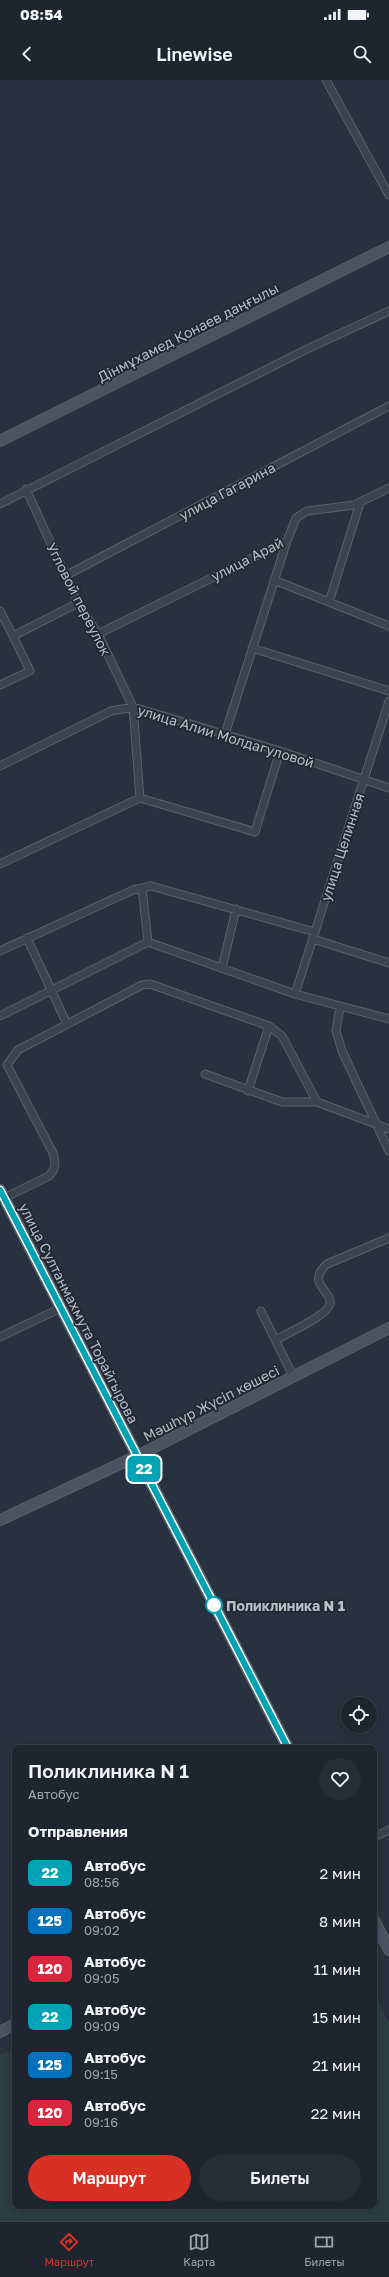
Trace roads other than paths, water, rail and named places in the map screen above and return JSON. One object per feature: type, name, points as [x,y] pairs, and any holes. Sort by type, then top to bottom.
[{"type":"main road","name":"Дінмұхамед Қонаев даңғылы","points":[[0,442],[389,247]]},
{"type":"main road","name":"улица Султанмахмута Торайгырова","points":[[1,1196],[61,1308],[286,1745]]},
{"type":"main road","name":"Мәшһүр Жүсіп көшесі","points":[[0,1520],[137,1456],[389,1328]]},
{"type":"main road","points":[[377,1926],[389,1950]]},
{"type":"main road","points":[[0,2032],[12,2026]]},
{"type":"street","points":[[326,80],[389,195]]},
{"type":"street","points":[[0,504],[26,489],[305,350],[389,311]]},
{"type":"street","name":"улица Гагарина","points":[[65,576],[389,406]]},
{"type":"street","name":"улица Арай","points":[[98,634],[287,541],[296,518],[307,511],[360,503],[389,488]]},
{"type":"street","name":"Угловой переулок","points":[[26,489],[78,603],[98,634],[133,707]]},
{"type":"street","points":[[329,602],[360,503]]},
{"type":"street","points":[[225,734],[287,541]]},
{"type":"street","points":[[274,580],[389,626]]},
{"type":"street","points":[[13,636],[78,603]]},
{"type":"street","points":[[0,611],[30,670],[0,685]]},
{"type":"street","points":[[252,648],[389,691]]},
{"type":"street","name":"улица Целинная","points":[[295,994],[389,701]]},
{"type":"street","points":[[133,707],[140,798]]},
{"type":"street","name":"улица Алии Молдагуловой","points":[[0,766],[111,711],[133,707],[280,751],[389,788]]},
{"type":"street","points":[[0,864],[140,798],[255,832],[280,751]]},
{"type":"street","points":[[0,951],[133,890],[151,886],[315,932]]},
{"type":"street","points":[[142,888],[148,942]]},
{"type":"street","points":[[222,968],[236,909]]},
{"type":"street","points":[[27,938],[67,1024]]},
{"type":"street","points":[[313,939],[389,963]]},
{"type":"street","points":[[0,1016],[148,942],[295,994],[389,1019]]},
{"type":"street","points":[[1,1196],[49,1176],[54,1171],[56,1162],[53,1153],[7,1065],[18,1050],[142,985],[150,984],[269,1026],[282,1036],[317,1102]]},
{"type":"street","points":[[340,1006],[336,1031],[342,1051],[377,1123],[389,1152]]},
{"type":"street","points":[[248,1091],[269,1026]]},
{"type":"street","points":[[205,1074],[248,1091],[282,1102],[317,1102],[377,1123],[389,1129]]},
{"type":"street","points":[[276,1340],[326,1310],[330,1304],[329,1298],[322,1289],[319,1277],[324,1267],[389,1238]]},
{"type":"street","points":[[0,1336],[61,1308]]},
{"type":"street","points":[[261,1311],[293,1376]]},
{"type":"street","points":[[377,1836],[389,1830]]},
{"type":"place","name":"Поликлиника N 1","points":[[214,1605]]}]
